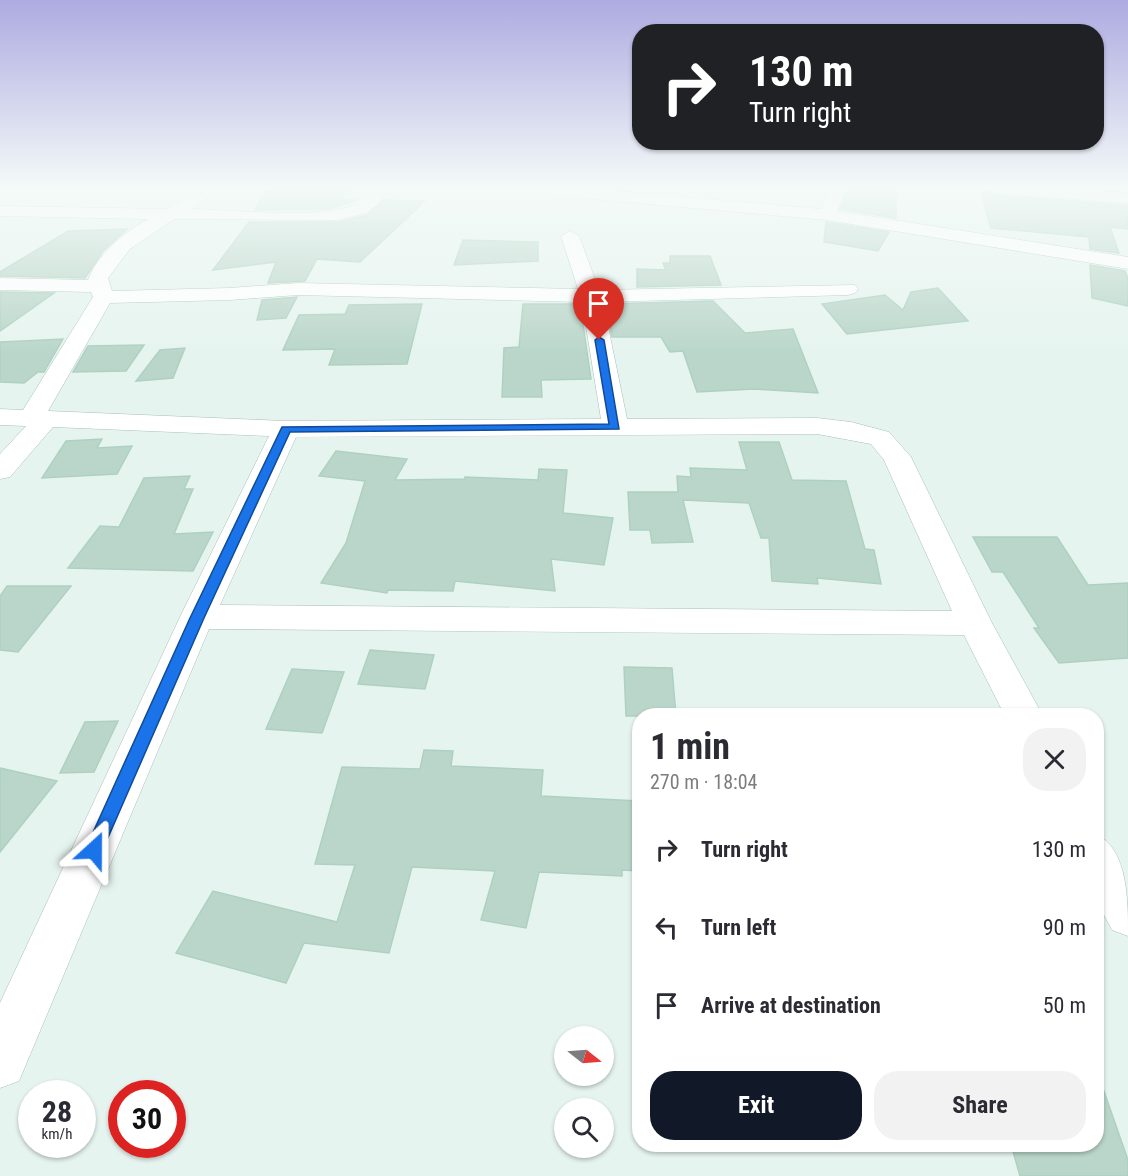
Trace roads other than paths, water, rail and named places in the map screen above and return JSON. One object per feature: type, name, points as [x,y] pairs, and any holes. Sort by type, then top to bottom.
[{"type":"street","points":[[0,471],[39,418],[102,292],[98,278],[125,243]]},
{"type":"street","points":[[572,243],[591,296],[615,427]]},
{"type":"street","points":[[1002,243],[1128,263]]},
{"type":"street","points":[[0,284],[102,292],[230,294],[298,289],[591,296],[848,289]]},
{"type":"street","points":[[0,417],[286,429],[817,426],[851,430],[880,438],[897,457],[975,623],[1019,708]]},
{"type":"street","points":[[0,1062],[197,618],[286,429]]},
{"type":"street","points":[[197,618],[975,623]]},
{"type":"street","points":[[1104,869],[1128,914]]}]
